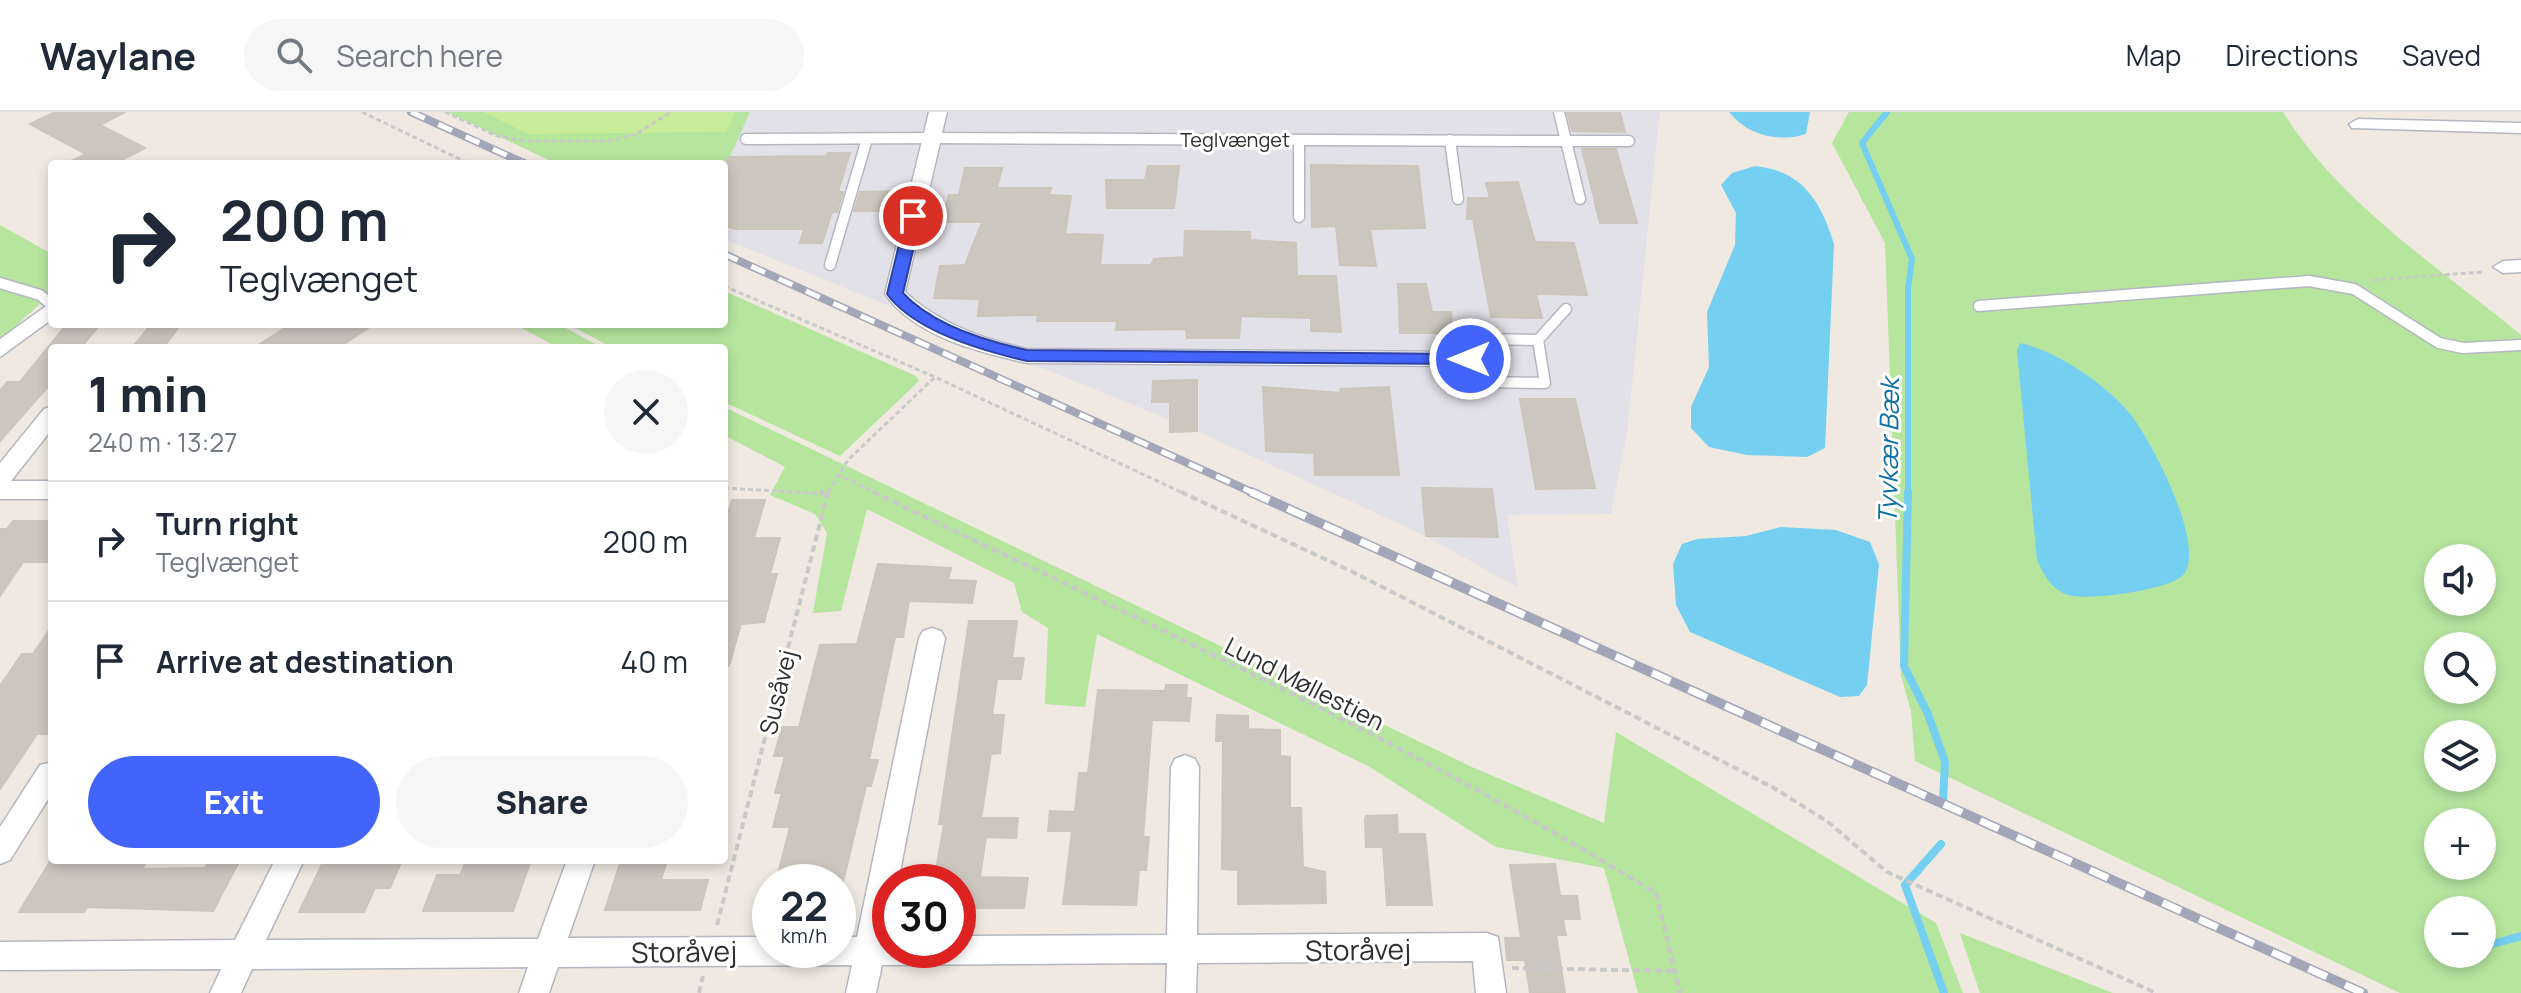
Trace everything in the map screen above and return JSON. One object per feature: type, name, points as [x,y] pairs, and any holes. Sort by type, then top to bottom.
[{"type":"street","points":[[938,112],[895,294],[911,311],[988,347],[1027,356],[1470,359]]},
{"type":"street","points":[[2358,124],[2521,128]]},
{"type":"street","points":[[2388,125],[2401,140]]},
{"type":"street","name":"Teglvænget","points":[[932,138],[1538,141]]},
{"type":"street","points":[[0,350],[48,310]]},
{"type":"street","points":[[0,479],[48,419]]},
{"type":"street","points":[[0,490],[48,490]]},
{"type":"street","points":[[861,993],[932,638]]},
{"type":"street","points":[[1181,993],[1185,767]]},
{"type":"street","points":[[0,851],[48,776]]},
{"type":"street","points":[[225,993],[288,864]]},
{"type":"street","points":[[534,993],[580,864]]},
{"type":"street","name":"Storåvej","points":[[0,956],[711,950],[1182,952],[1487,947],[1489,980]]},
{"type":"lane","points":[[1559,112],[1580,199]]},
{"type":"lane","points":[[746,139],[932,138]]},
{"type":"lane","points":[[830,265],[867,139]]},
{"type":"lane","points":[[1299,140],[1299,217]]},
{"type":"lane","points":[[1450,140],[1458,199]]},
{"type":"lane","points":[[1538,141],[1629,141]]},
{"type":"lane","points":[[1979,306],[2309,281],[2343,286],[2376,300],[2439,343],[2463,348],[2521,345]]},
{"type":"lane","points":[[0,283],[40,295],[48,303]]},
{"type":"lane","points":[[1538,340],[1545,383],[1489,382],[1470,359],[1483,339],[1538,340],[1566,309]]},
{"type":"path","points":[[362,112],[462,160]]},
{"type":"path","points":[[445,112],[511,139],[610,141],[636,134],[671,112]]},
{"type":"path","points":[[2343,286],[2364,281],[2502,271],[2512,266]]},
{"type":"path","points":[[728,288],[935,377],[1357,574],[1774,788],[1828,822],[1887,872],[2156,993]]},
{"type":"path","name":"Susåvej","points":[[699,993],[828,492],[837,474],[935,377]]},
{"type":"path","name":"Lund Møllestien","points":[[837,474],[1324,710],[1566,838],[1656,893],[1680,993]]},
{"type":"path","points":[[728,488],[828,492]]},
{"type":"path","points":[[1489,980],[1673,971]]},
{"type":"shaded area","points":[[750,112],[1660,112],[1627,433],[1611,514],[1507,515],[1518,588],[1426,536],[1197,431],[728,241],[728,161]]},
{"type":"green space","points":[[447,112],[750,112],[728,161],[549,160]]},
{"type":"green space","points":[[484,112],[735,112],[726,132],[528,134]]},
{"type":"green space","points":[[1849,112],[2283,112],[2306,145],[2362,205],[2521,335],[2521,993],[2400,993],[1915,761],[1911,711],[1901,676],[1885,243],[1832,143]]},
{"type":"green space","points":[[0,225],[48,252],[48,297],[0,340]]},
{"type":"green space","points":[[728,293],[916,376],[919,381],[840,456],[728,404],[728,344],[606,344],[576,328],[728,328]]},
{"type":"green space","points":[[522,328],[566,328],[596,344],[552,344]]},
{"type":"green space","points":[[728,409],[1474,768],[1604,823],[1616,732],[1936,923],[1963,993],[1638,993],[1604,868],[1496,847],[1368,766],[1097,634],[1085,707],[1045,704],[1048,628],[1022,612],[1014,583],[867,509],[841,611],[813,613],[827,533],[815,514],[770,495],[785,467],[728,437]]},
{"type":"green space","points":[[1960,933],[2113,993],[1980,993]]},
{"type":"water","points":[[1729,112],[1810,112],[1806,134],[1785,138],[1754,131]]},
{"type":"water","points":[[1755,166],[1786,174],[1808,191],[1823,215],[1834,244],[1825,448],[1807,457],[1747,455],[1709,447],[1691,428],[1691,407],[1709,367],[1707,312],[1735,245],[1736,213],[1721,185],[1732,173]]},
{"type":"water","points":[[2020,343],[2050,353],[2095,381],[2121,404],[2140,428],[2173,492],[2188,539],[2189,558],[2185,573],[2178,579],[2130,593],[2078,596],[2062,592],[2045,576],[2037,560],[2017,351]]},
{"type":"water","points":[[1781,527],[1836,530],[1870,542],[1879,564],[1867,685],[1859,696],[1840,697],[1690,632],[1676,605],[1673,564],[1682,544],[1697,539],[1746,536]]},
{"type":"building","points":[[55,112],[125,112],[100,125],[145,148],[122,160],[73,160],[86,154],[30,124]]},
{"type":"building","points":[[1567,112],[1620,112],[1625,132],[1572,131]]},
{"type":"building","points":[[1582,149],[1616,149],[1637,223],[1600,223]]},
{"type":"building","points":[[828,153],[850,153],[838,192],[843,192],[837,212],[832,212],[822,243],[800,243],[804,229],[728,226],[729,157],[827,156]]},
{"type":"building","points":[[1311,165],[1418,166],[1425,228],[1370,229],[1376,266],[1340,265],[1336,226],[1312,227]]},
{"type":"building","points":[[1148,166],[1179,166],[1174,208],[1107,208],[1106,180],[1145,180]]},
{"type":"building","points":[[965,168],[1002,168],[997,188],[1051,188],[1049,195],[1071,196],[1065,234],[1103,235],[1100,265],[1151,265],[1154,259],[1184,257],[1185,231],[1250,232],[1250,240],[1296,243],[1297,276],[1336,276],[1341,332],[1311,331],[1311,318],[1241,316],[1239,338],[1187,338],[1186,329],[1116,330],[1117,321],[1037,321],[1038,315],[978,316],[980,299],[934,298],[940,266],[965,265],[982,222],[942,222],[949,195],[959,195]]},
{"type":"building","points":[[1518,182],[1535,242],[1574,243],[1587,295],[1536,294],[1542,318],[1491,317],[1473,219],[1467,219],[1468,198],[1490,198],[1486,183]]},
{"type":"building","points":[[897,191],[893,211],[854,211],[860,192]]},
{"type":"building","points":[[1398,284],[1426,284],[1432,312],[1451,312],[1452,333],[1400,333]]},
{"type":"building","points":[[64,328],[97,328],[84,344],[51,344]]},
{"type":"building","points":[[148,328],[178,328],[166,344],[135,344]]},
{"type":"building","points":[[285,328],[368,328],[344,344],[260,344]]},
{"type":"building","points":[[48,347],[48,387],[0,441],[0,391],[7,382],[20,382]]},
{"type":"building","points":[[1197,380],[1197,431],[1170,432],[1170,402],[1152,402],[1153,381]]},
{"type":"building","points":[[1263,387],[1340,393],[1341,389],[1389,387],[1399,475],[1315,475],[1314,453],[1266,451]]},
{"type":"building","points":[[1520,399],[1575,399],[1595,488],[1536,489]]},
{"type":"building","points":[[1422,488],[1492,489],[1498,537],[1426,536]]},
{"type":"building","points":[[732,500],[765,500],[754,538],[780,538],[770,574],[777,574],[764,622],[741,624],[729,666],[728,666],[728,514]]},
{"type":"building","points":[[13,521],[48,521],[48,562],[23,562],[0,596],[0,529],[7,529]]},
{"type":"building","points":[[878,564],[951,568],[948,580],[976,581],[972,603],[909,601],[903,637],[895,637],[869,760],[878,760],[871,786],[866,786],[847,864],[781,864],[790,827],[773,827],[782,793],[775,793],[785,756],[774,756],[782,727],[799,727],[820,645],[857,644]]},
{"type":"building","points":[[969,621],[1017,621],[1012,658],[1024,658],[1021,679],[997,679],[992,715],[1004,715],[1000,753],[991,754],[981,818],[1018,818],[1016,838],[986,837],[980,877],[1028,878],[1024,908],[976,908],[976,864],[937,864],[944,824],[939,824]]},
{"type":"building","points":[[48,632],[48,734],[37,734],[0,789],[0,686],[22,654],[33,654]]},
{"type":"building","points":[[1166,685],[1187,685],[1186,698],[1191,698],[1189,721],[1152,720],[1143,837],[1149,837],[1146,870],[1139,870],[1136,905],[1063,904],[1072,831],[1048,831],[1050,811],[1075,812],[1079,773],[1088,773],[1098,690],[1165,691]]},
{"type":"building","points":[[1217,715],[1248,716],[1248,729],[1280,730],[1280,756],[1290,757],[1290,808],[1301,808],[1303,867],[1325,872],[1326,903],[1238,904],[1238,870],[1222,869],[1223,741],[1216,741]]},
{"type":"building","points":[[1397,815],[1398,834],[1425,834],[1432,905],[1387,905],[1383,847],[1366,847],[1365,820],[1366,816]]},
{"type":"building","points":[[49,864],[145,864],[142,869],[238,864],[213,911],[87,907],[84,912],[19,912]]},
{"type":"building","points":[[322,864],[400,864],[390,888],[375,888],[364,912],[299,912]]},
{"type":"building","points":[[465,864],[530,864],[513,911],[423,911],[437,875],[460,875]]},
{"type":"building","points":[[620,864],[666,864],[661,880],[708,880],[700,910],[605,910]]},
{"type":"building","points":[[1555,864],[1560,896],[1577,896],[1580,919],[1563,919],[1566,935],[1556,935],[1565,993],[1530,993],[1525,960],[1507,960],[1505,938],[1521,938],[1510,865]]},
{"type":"waterway","name":"Tyvkær Bæk","points":[[1887,112],[1862,143],[1912,259],[1908,288],[1908,492]]},
{"type":"waterway","name":"Tyvkær Bæk","points":[[1908,492],[1904,666],[1928,714],[1945,762],[1943,801]]},
{"type":"waterway","name":"Tyvkær Bæk","points":[[1941,844],[1905,885],[1944,993]]},
{"type":"waterway","points":[[2496,943],[2521,936]]},
{"type":"railway","points":[[411,112],[517,160]]},
{"type":"railway","points":[[728,256],[1256,494]]},
{"type":"railway","points":[[1251,492],[2363,993]]},
{"type":"route","points":[[913,216],[895,294],[911,311],[988,347],[1027,356],[1470,359]]}]
